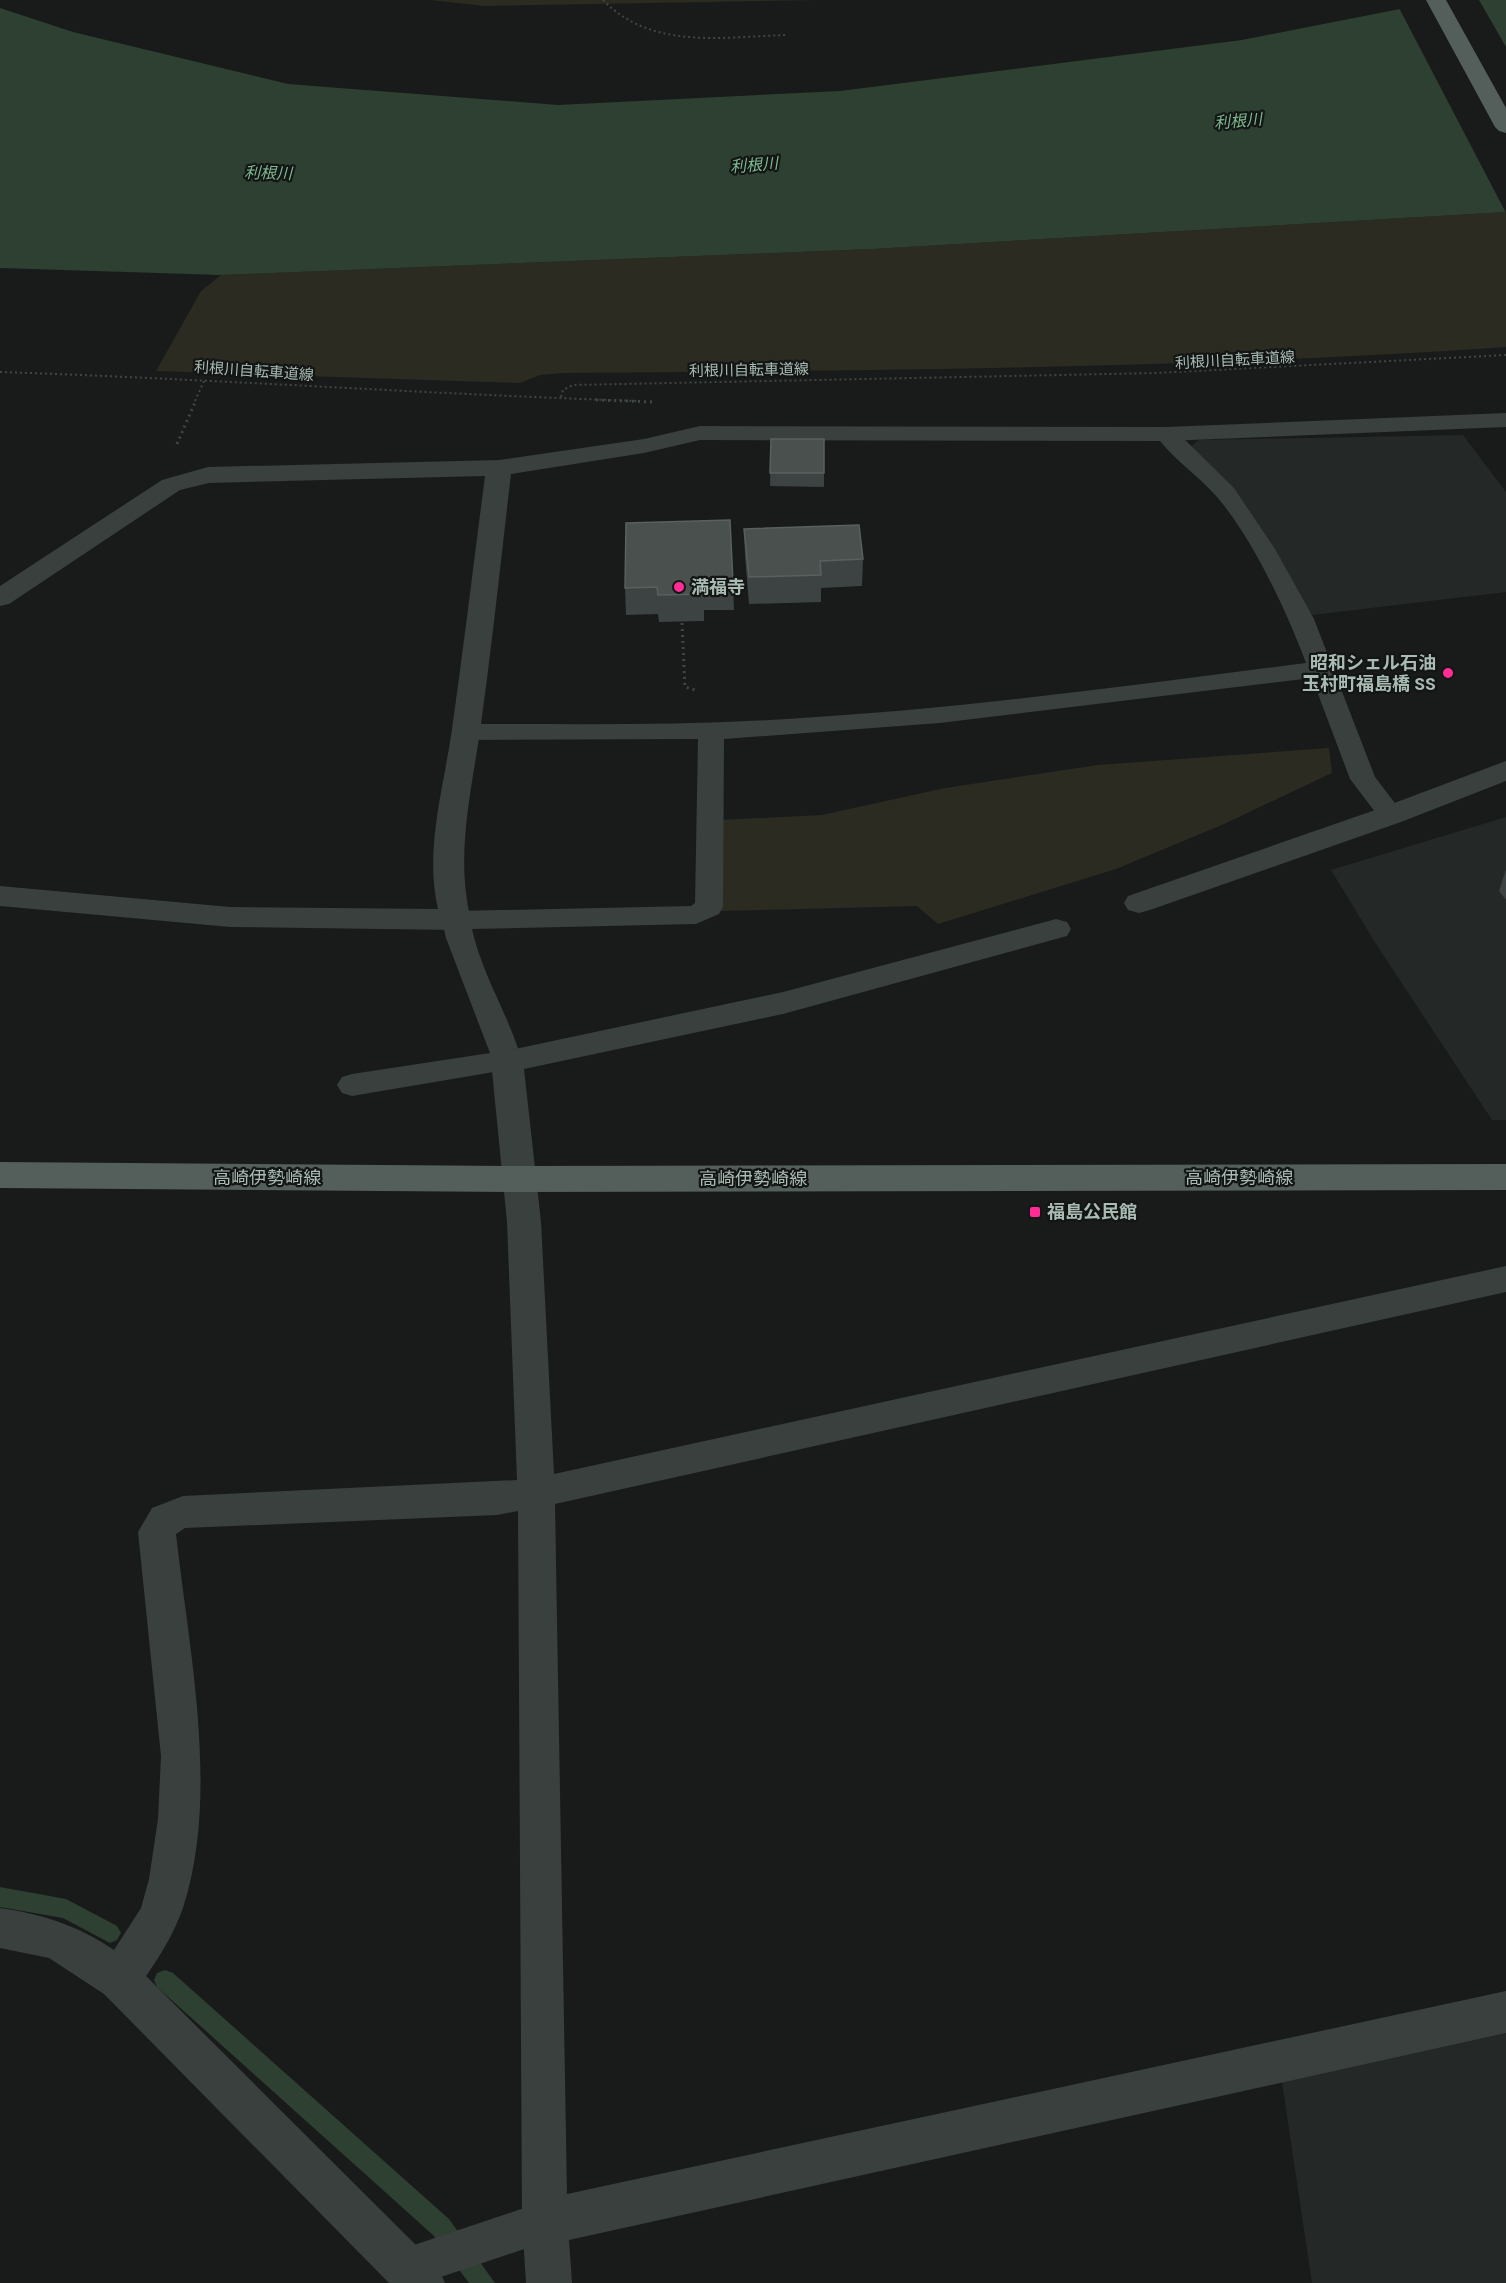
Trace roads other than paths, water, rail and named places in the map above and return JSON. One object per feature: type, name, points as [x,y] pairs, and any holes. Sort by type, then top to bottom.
[{"type":"main road","points":[[1436,0],[1506,127]]},
{"type":"main road","name":"高崎伊勢崎線","points":[[0,1175],[521,1179],[1506,1177]]},
{"type":"street","points":[[0,598],[171,485],[208,475],[499,468],[644,446],[700,434],[1166,434],[1506,420]]},
{"type":"street","points":[[0,896],[230,917],[456,920],[450,895],[450,821],[465,732],[499,468]]},
{"type":"street","points":[[1140,903],[1391,815],[1506,770]]},
{"type":"street","points":[[549,2283],[545,2223],[536,1492],[521,1179],[507,1061],[591,1046],[864,985],[1056,929]]},
{"type":"street","points":[[118,1979],[150,1934],[161,1910],[170,1879],[178,1820],[181,1756],[157,1532],[165,1519],[183,1512],[497,1499],[1506,1279]]},
{"type":"street","points":[[0,1928],[36,1933],[75,1947],[118,1979],[415,2275]]},
{"type":"street","points":[[545,2223],[1506,2012]]},
{"type":"lane","points":[[1166,434],[1226,493],[1263,549],[1302,619],[1323,669],[1363,779],[1391,815]]},
{"type":"lane","points":[[465,732],[711,730],[966,711],[1323,669]]},
{"type":"lane","points":[[351,1085],[507,1061],[503,1041],[459,943],[456,920],[696,915],[709,907],[711,730]]},
{"type":"lane","points":[[415,2275],[545,2223]]},
{"type":"water","name":"利根川","points":[[1446,0],[1506,0],[1506,212],[872,249],[221,275],[0,268],[0,8],[73,32],[288,84],[558,105],[840,91],[1242,40]]},
{"type":"waterway","points":[[0,1897],[66,1909],[110,1933]]},
{"type":"waterway","points":[[165,1980],[441,2227],[483,2283]]},
{"type":"place","name":"満福寺","points":[[679,587]]},
{"type":"place","name":"昭和シェル石油 玉村町福島橋 SS","points":[[1448,673]]},
{"type":"place","name":"福島公民館","points":[[1035,1212]]}]
